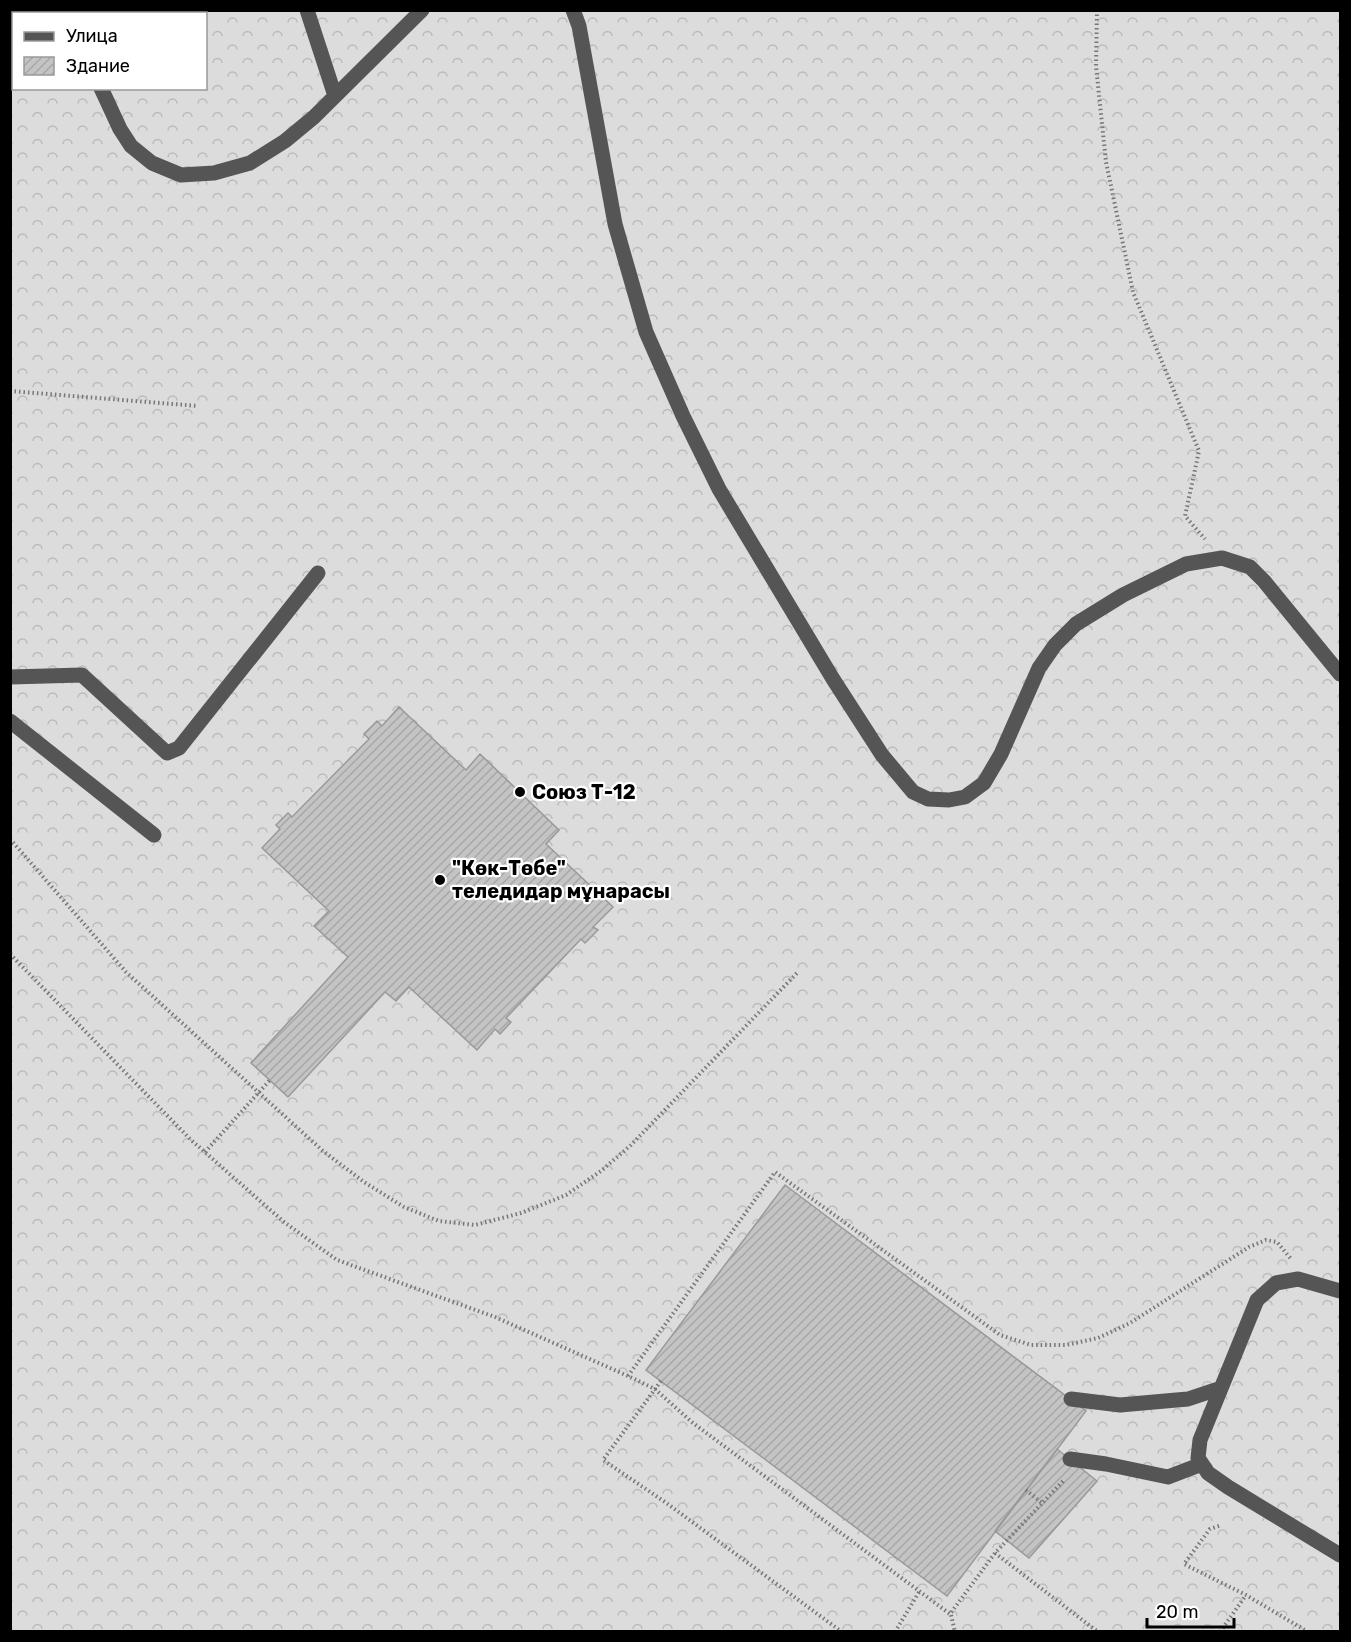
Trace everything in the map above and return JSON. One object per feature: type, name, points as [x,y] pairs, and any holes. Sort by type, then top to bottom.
[{"type":"lane","points":[[307,10],[335,96]]},
{"type":"lane","points":[[102,90],[120,129],[131,146],[152,163],[181,175],[214,173],[250,163],[285,141],[314,117],[422,10]]},
{"type":"lane","points":[[573,10],[579,26],[615,224],[646,332],[683,416],[719,489],[833,679],[882,754],[914,792],[928,799],[949,800],[965,797],[984,783],[1001,754],[1039,668],[1055,645],[1076,624],[1123,595],[1186,564],[1222,558],[1250,567],[1341,674]]},
{"type":"lane","points":[[10,676],[82,675],[167,753],[179,748],[318,573]]},
{"type":"lane","points":[[10,721],[154,835]]},
{"type":"lane","points":[[1341,1292],[1298,1279],[1276,1283],[1257,1300],[1200,1440],[1198,1458],[1208,1473],[1228,1487],[1341,1555]]},
{"type":"lane","points":[[1071,1399],[1120,1406],[1188,1399],[1221,1388]]},
{"type":"lane","points":[[1070,1466],[1106,1464],[1168,1478],[1202,1464]]},
{"type":"path","points":[[1097,10],[1095,66],[1106,162],[1133,292],[1199,451],[1185,516],[1222,558]]},
{"type":"path","points":[[10,391],[198,406]]},
{"type":"path","points":[[10,839],[126,972],[323,1151],[364,1182],[404,1207],[439,1221],[475,1225],[521,1214],[566,1195],[601,1171],[631,1144],[798,972]]},
{"type":"path","points":[[10,954],[205,1152],[284,1222],[337,1260],[495,1317],[655,1389],[693,1423],[950,1614],[955,1632]]},
{"type":"path","points":[[205,1152],[270,1080]]},
{"type":"path","points":[[628,1376],[776,1172],[1000,1335],[1031,1345],[1066,1345],[1098,1338],[1130,1323],[1249,1247],[1266,1240],[1277,1242],[1287,1251],[1294,1263],[1298,1279]]},
{"type":"path","points":[[661,1382],[603,1460],[665,1502],[842,1632]]},
{"type":"path","points":[[950,1614],[995,1553],[1042,1503],[1070,1466]]},
{"type":"path","points":[[1026,1490],[1042,1503]]},
{"type":"path","points":[[1218,1526],[1210,1529],[1184,1564],[1246,1595],[1308,1632]]},
{"type":"path","points":[[995,1553],[1098,1632]]},
{"type":"path","points":[[895,1632],[919,1592]]},
{"type":"path","points":[[1220,1632],[1246,1595]]},
{"type":"green space","points":[[11,11],[1340,11],[1340,1631],[11,1632]]},
{"type":"building","points":[[399,707],[466,770],[480,754],[559,830],[546,844],[613,907],[593,927],[598,930],[585,943],[581,939],[506,1018],[511,1022],[500,1034],[495,1029],[477,1050],[409,987],[396,1001],[385,992],[288,1097],[251,1063],[348,957],[314,926],[329,911],[262,848],[280,829],[276,825],[288,813],[292,817],[369,739],[364,734],[377,721],[382,726]]},
{"type":"building","points":[[785,1185],[1086,1411],[947,1596],[646,1370]]},
{"type":"building","points":[[1057,1449],[1097,1481],[1029,1558],[995,1531]]},
{"type":"place","name":"Союз Т-12","points":[[520,792]]},
{"type":"place","name":"\"Көк-Төбе\" теледидар мұнарасы","points":[[440,880]]}]
